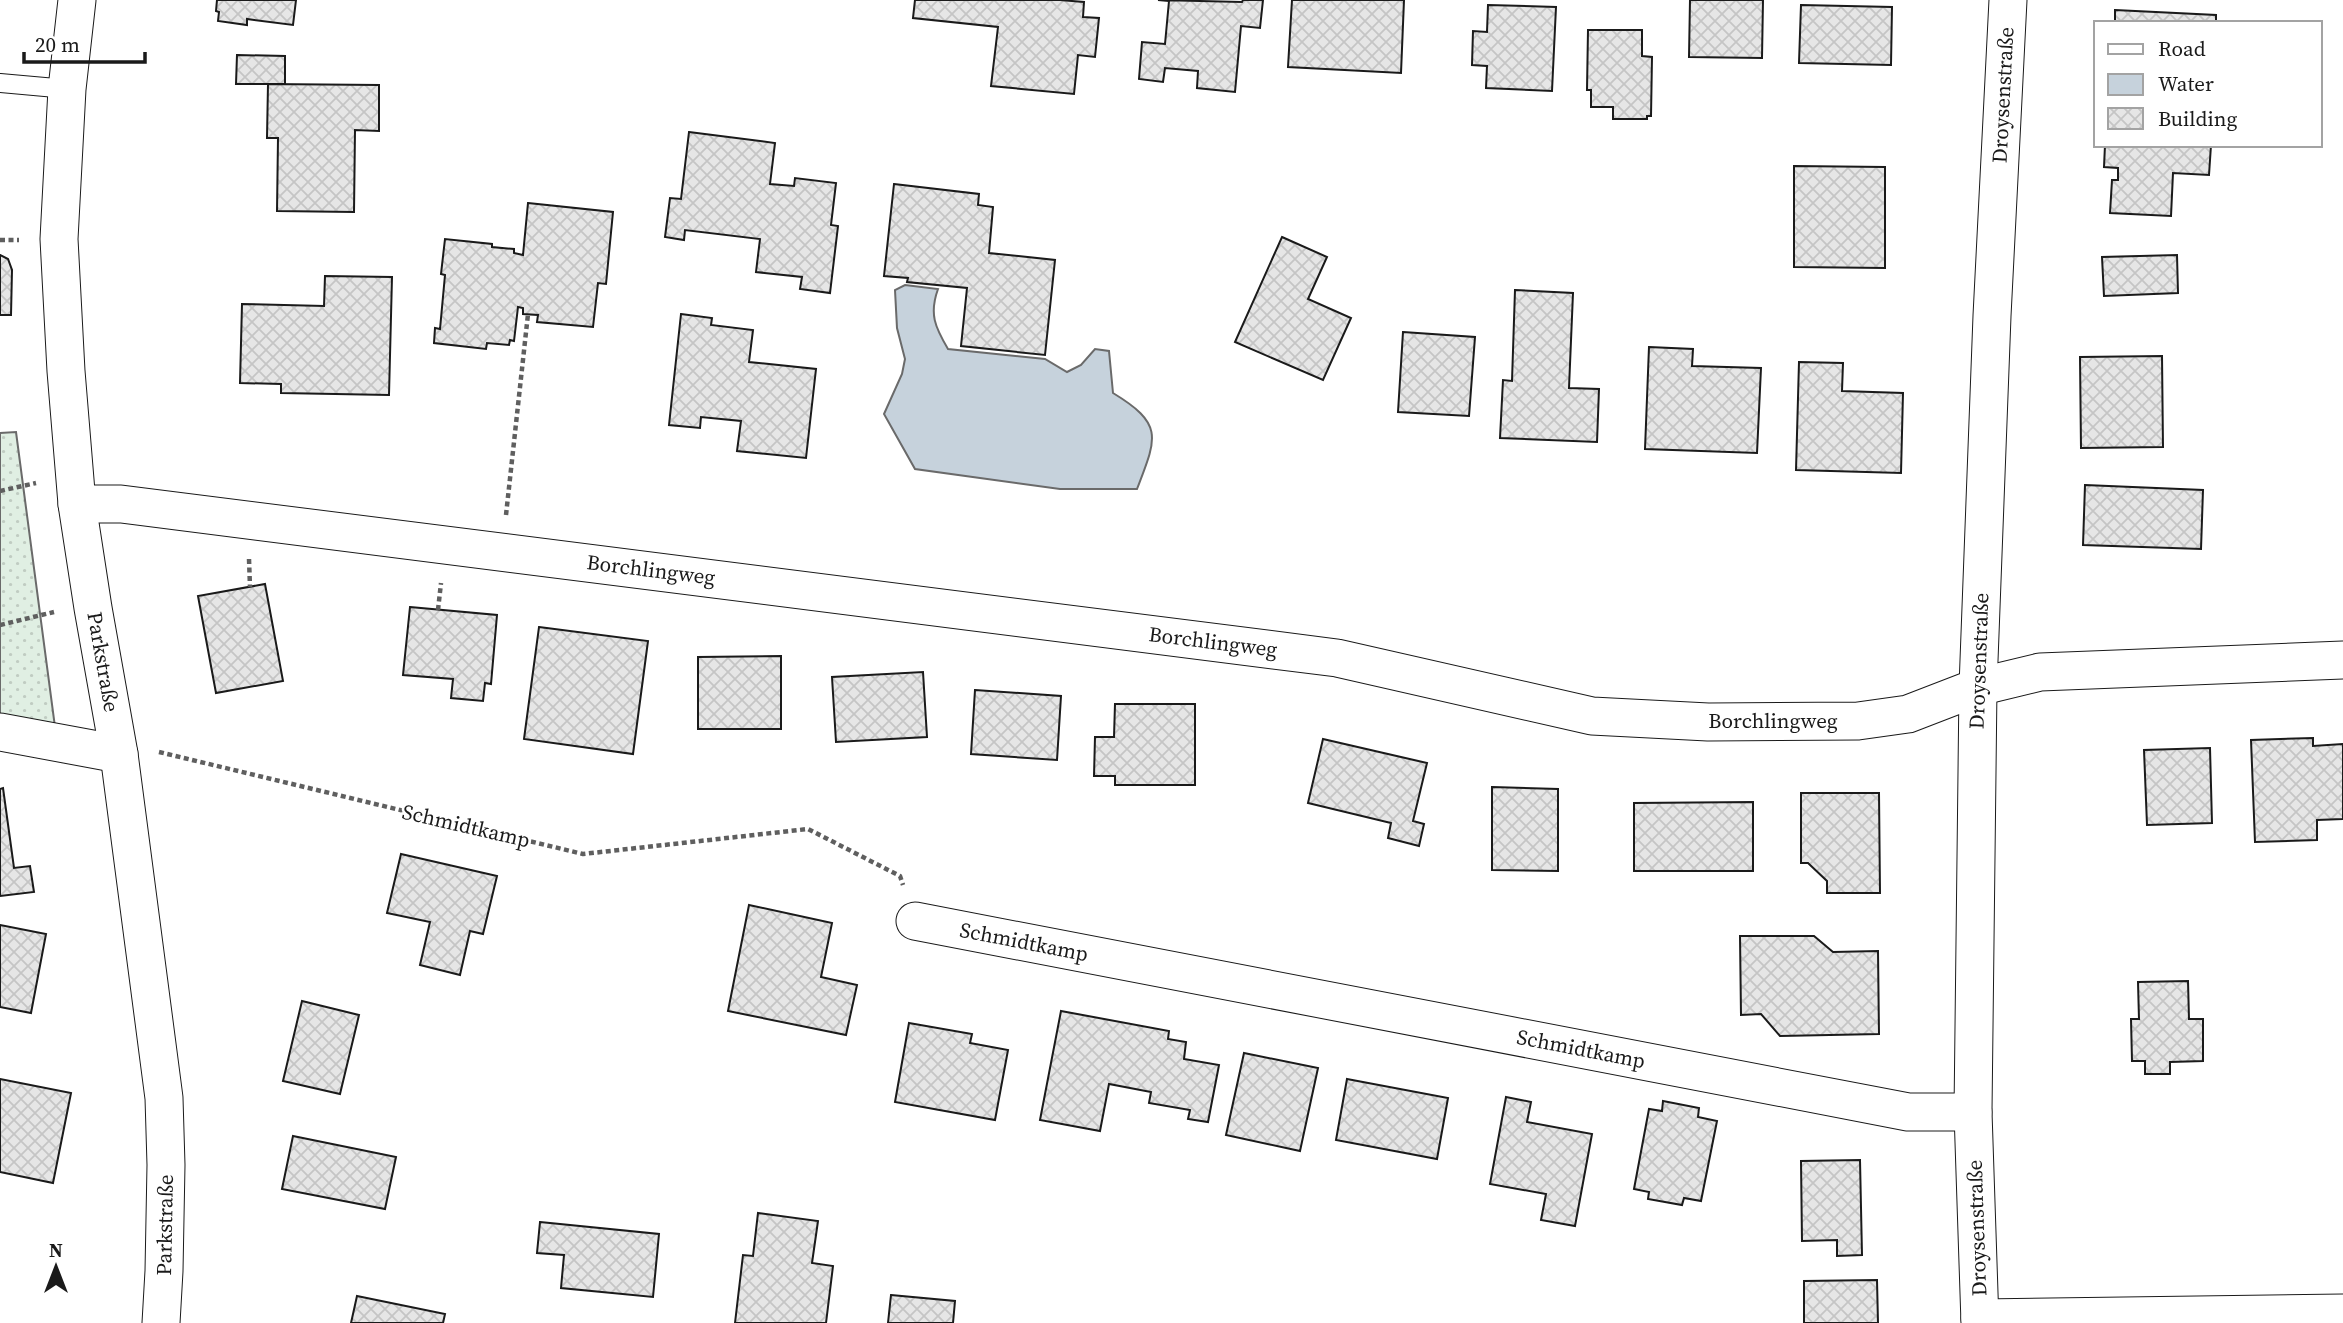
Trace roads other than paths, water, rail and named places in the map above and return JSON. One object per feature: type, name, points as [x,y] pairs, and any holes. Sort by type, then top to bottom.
[{"type":"street","name":"Parkstraße","points":[[77,0],[66,89],[58,239],[66,371],[78,503],[93,608],[119,754],[164,1098],[166,1178],[161,1323]]},
{"type":"street","name":"Droysenstraße","points":[[1980,1320],[1973,1112],[1978,687],[1992,316],[2008,0]]},
{"type":"street","name":"Borchlingweg","points":[[78,503],[121,503],[1337,658],[1592,716],[1708,722],[1858,720],[1908,715],[1978,687],[2040,672],[2343,660]]},
{"type":"street","points":[[0,732],[119,754]]},
{"type":"street","name":"Schmidtkamp","points":[[915,921],[1908,1112],[1973,1112]]},
{"type":"street","points":[[1980,1320],[2343,1313]]},
{"type":"lane","points":[[0,83],[66,89]]},
{"type":"water","points":[[905,285],[938,289],[934,306],[935,320],[948,349],[1045,359],[1067,372],[1081,365],[1095,349],[1109,351],[1113,393],[1141,414],[1152,433],[1149,456],[1137,489],[1060,489],[915,469],[884,414],[902,374],[905,359],[897,328],[895,290]]}]
